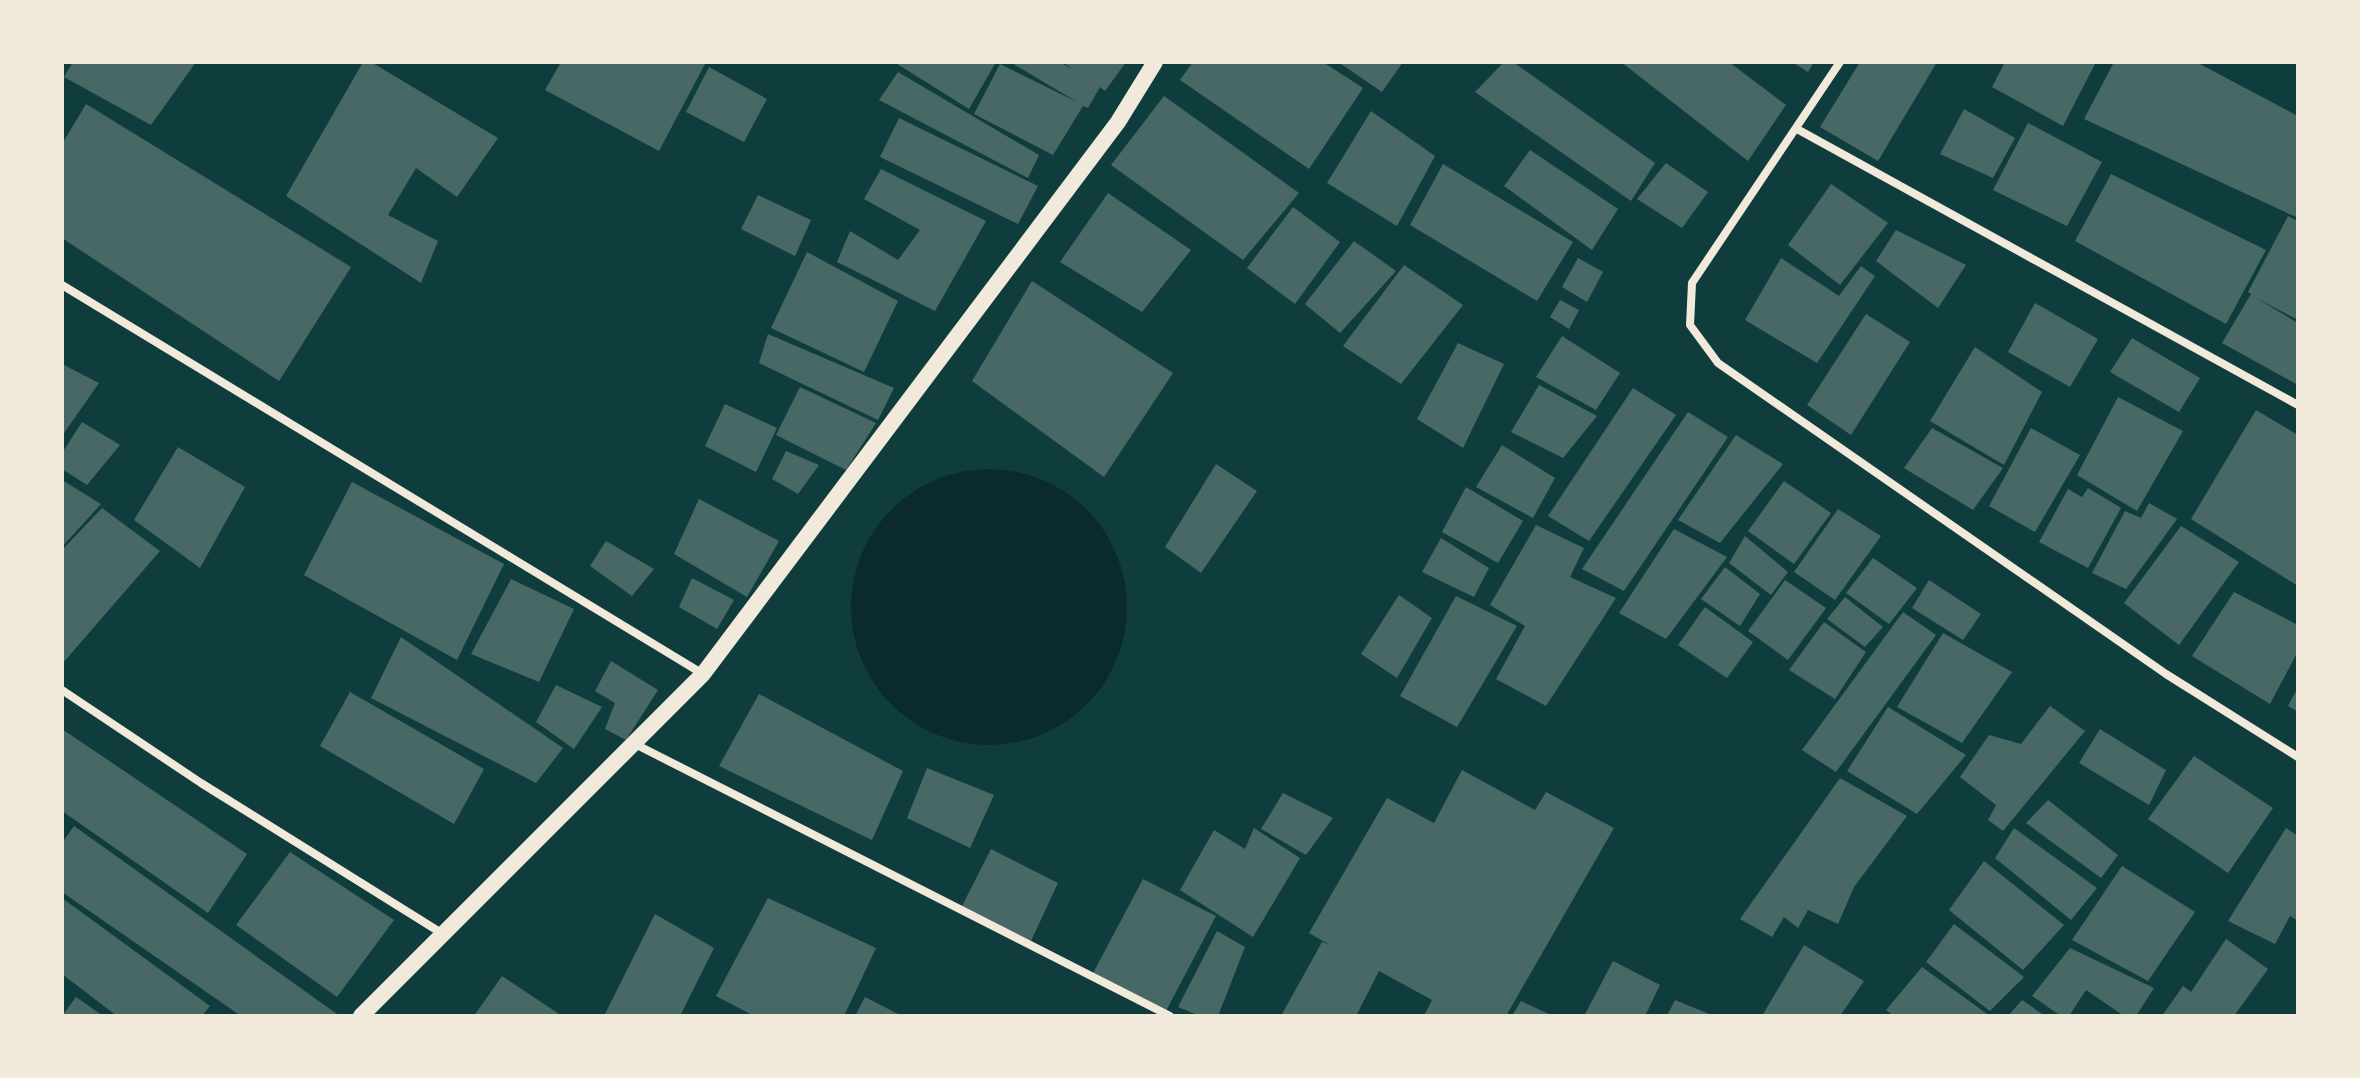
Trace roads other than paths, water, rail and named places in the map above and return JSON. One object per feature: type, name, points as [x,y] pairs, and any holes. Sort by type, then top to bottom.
[{"type":"main road","points":[[367,1015],[443,934],[703,674],[1118,122],[1155,62]]},
{"type":"street","points":[[1840,62],[1692,283],[1690,325],[1718,363],[2153,665],[2298,757]]},
{"type":"street","points":[[1797,129],[2298,405]]},
{"type":"street","points":[[62,285],[703,674]]},
{"type":"street","points":[[62,690],[201,783],[443,934]]},
{"type":"street","points":[[632,743],[1170,1016]]},
{"type":"water","points":[[989,469],[1016,472],[1042,480],[1066,492],[1087,509],[1104,530],[1116,554],[1124,580],[1127,607],[1124,634],[1116,660],[1104,684],[1087,705],[1066,722],[1042,734],[1016,742],[989,745],[962,742],[936,734],[912,722],[891,705],[874,684],[862,660],[854,634],[851,607],[854,580],[862,554],[874,530],[891,509],[912,492],[936,480],[962,472]]}]
